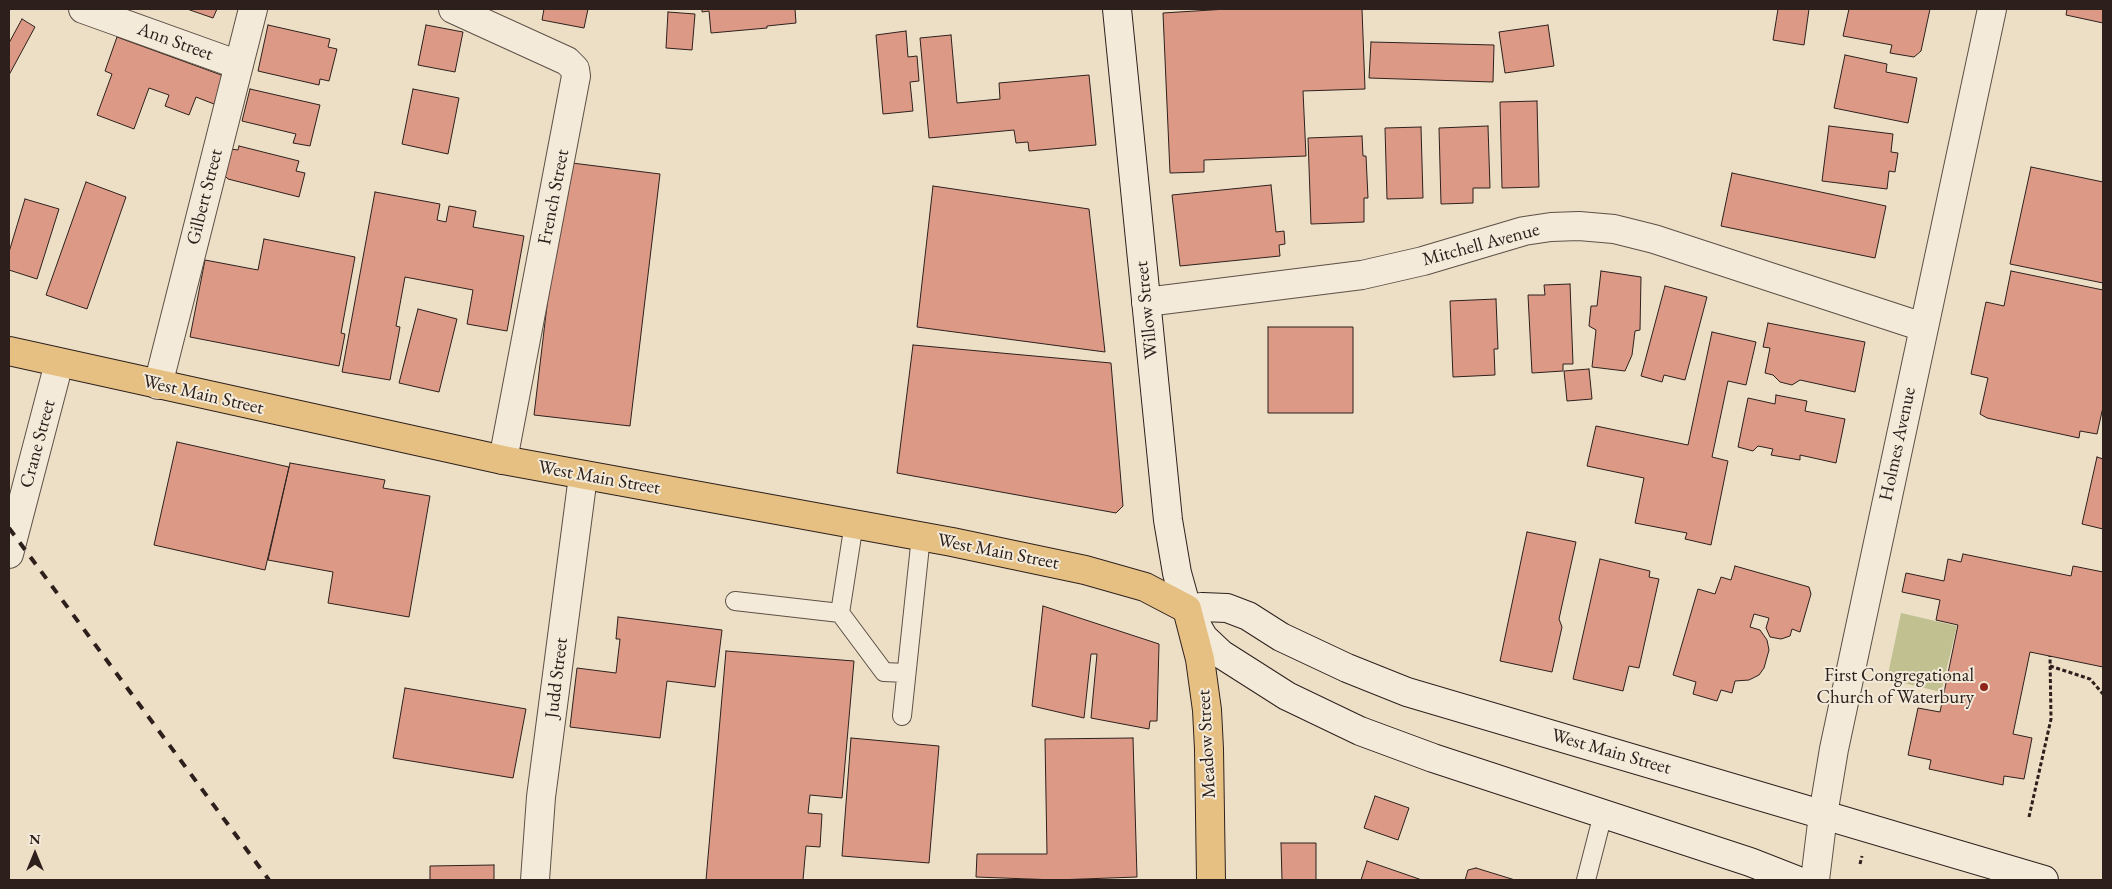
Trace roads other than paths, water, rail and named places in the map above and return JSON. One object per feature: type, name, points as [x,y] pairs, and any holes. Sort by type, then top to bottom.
[{"type":"main road","name":"West Main Street","points":[[9,351],[503,460],[583,476],[854,523],[1119,578],[1152,590],[1187,609]]},
{"type":"main road","name":"Meadow Street","points":[[1187,609],[1200,659],[1207,710],[1211,880]]},
{"type":"street","name":"Ann Street","points":[[83,9],[239,65]]},
{"type":"street","name":"Gilbert Street","points":[[158,385],[253,9]]},
{"type":"street","name":"French Street","points":[[453,9],[550,51],[567,60],[575,69],[575,88],[503,460]]},
{"type":"street","name":"Willow Street","points":[[1117,9],[1168,520],[1175,565],[1187,609]]},
{"type":"street","name":"Holmes Avenue","points":[[1815,880],[1834,749],[1992,9]]},
{"type":"street","name":"Mitchell Avenue","points":[[1146,302],[1362,274],[1423,261],[1524,231],[1551,227],[1579,226],[1614,229],[1654,239],[1923,328]]},
{"type":"street","name":"Crane Street","points":[[9,554],[59,363]]},
{"type":"street","name":"Judd Street","points":[[535,880],[541,797],[583,476]]},
{"type":"street","name":"West Main Street","points":[[1187,609],[1216,607],[1248,616],[1281,636],[1347,668],[1407,692],[2044,880]]},
{"type":"street","points":[[1187,609],[1204,638],[1221,654],[1308,708],[1393,744],[1750,862],[1796,880]]},
{"type":"lane","points":[[854,523],[840,613],[884,672],[906,673]]},
{"type":"lane","points":[[902,716],[921,536]]},
{"type":"lane","points":[[735,601],[840,613]]},
{"type":"lane","points":[[1586,880],[1603,814]]},
{"type":"railway","points":[[9,528],[269,880]]},
{"type":"place","name":"First Congregational Church of Waterbury","points":[[1984,687]]}]
